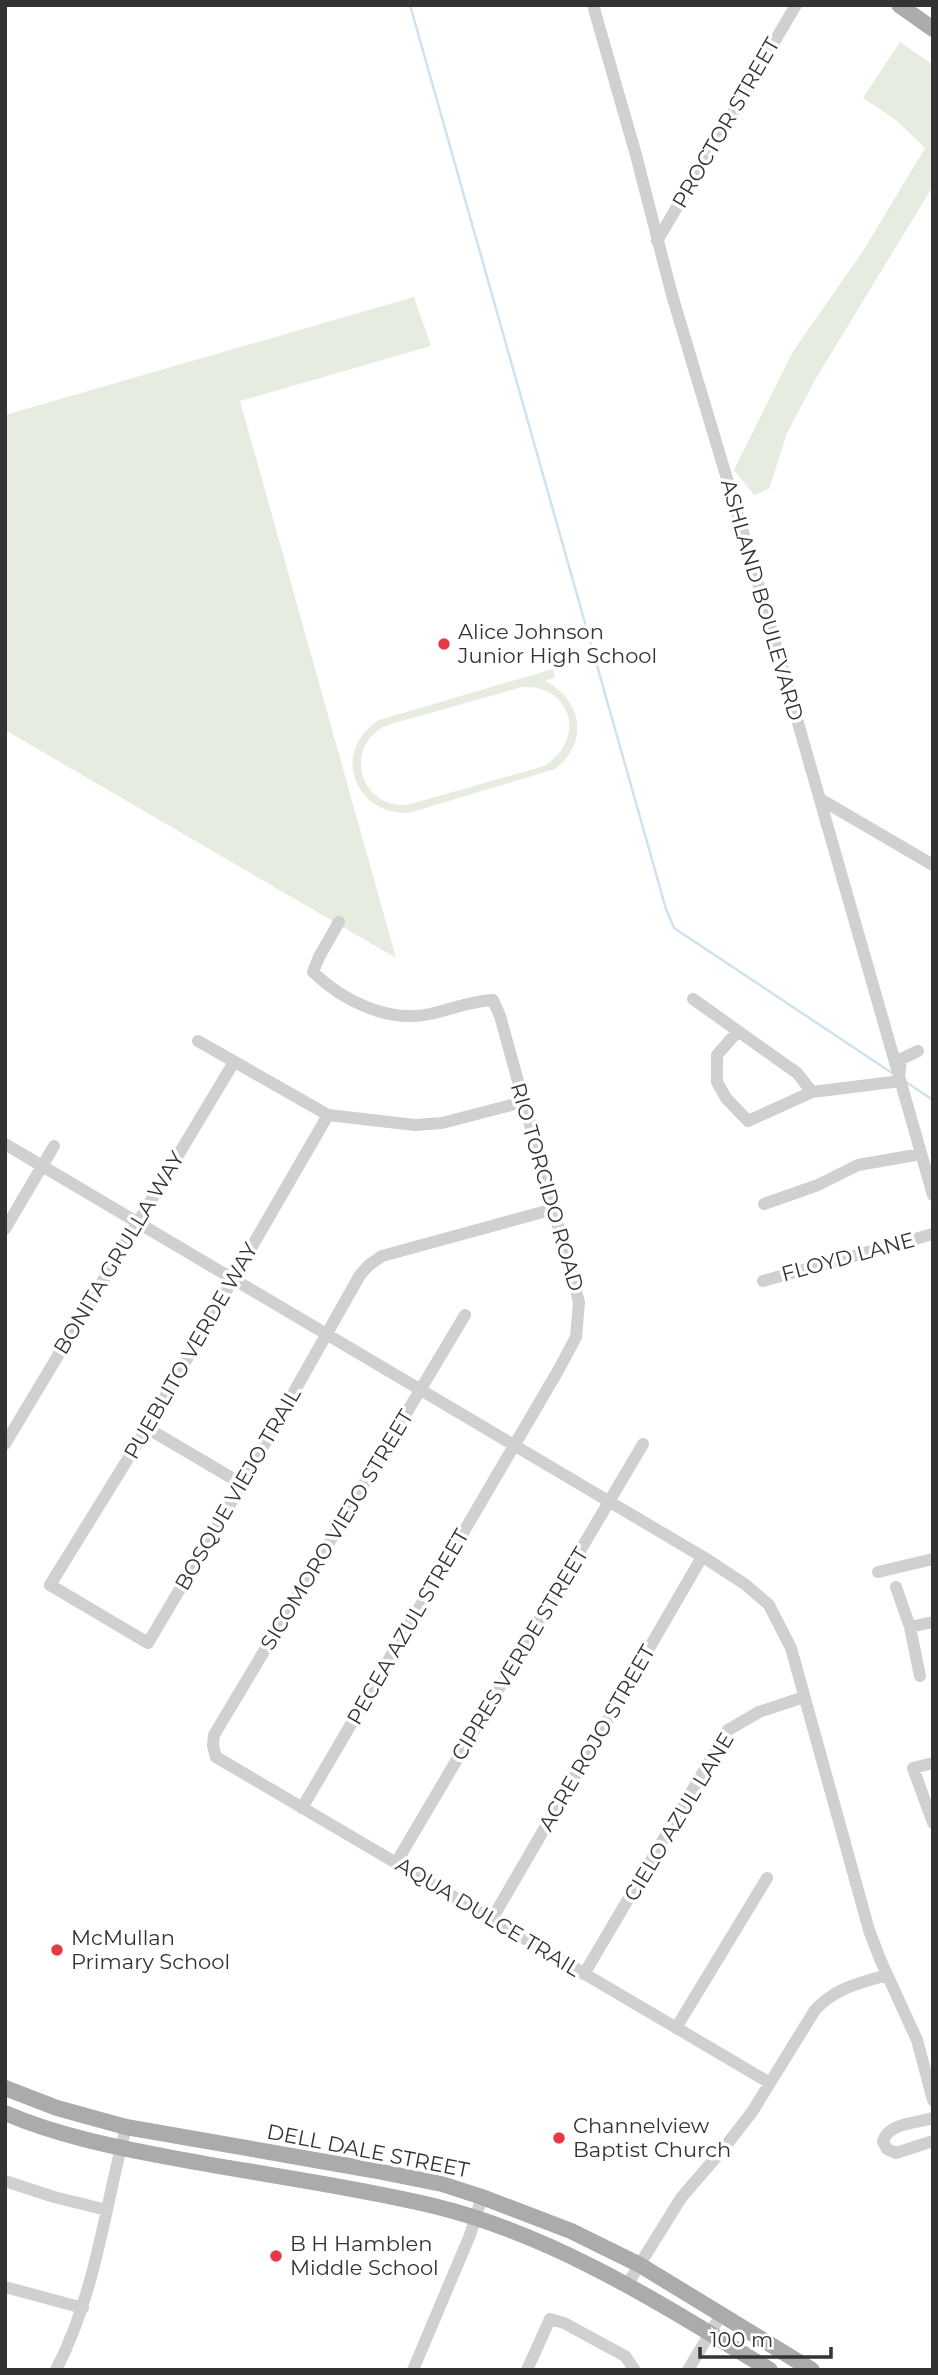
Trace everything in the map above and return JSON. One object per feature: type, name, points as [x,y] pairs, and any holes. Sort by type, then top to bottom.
[{"type":"main road","points":[[899,5],[933,29]]},
{"type":"main road","name":"DELL DALE STREET","points":[[5,2088],[57,2108],[126,2127],[430,2182],[482,2196],[571,2231],[640,2265],[812,2370]]},
{"type":"main road","name":"DELL DALE STREET","points":[[5,2113],[120,2148],[383,2195],[476,2217],[556,2248],[627,2285],[770,2370]]},
{"type":"main road","points":[[280,2154],[304,2182]]},
{"type":"street","name":"ASHLAND BOULEVARD","points":[[593,5],[636,155],[657,241],[933,1195]]},
{"type":"street","name":"PROCTOR STREET","points":[[657,241],[796,5]]},
{"type":"street","points":[[820,799],[933,865]]},
{"type":"street","name":"RIO TORCIDO ROAD","points":[[339,922],[313,972],[324,984],[356,1003],[397,1016],[431,1014],[475,1001],[493,1000],[500,1016],[579,1302],[576,1336],[515,1446]]},
{"type":"street","points":[[693,999],[797,1073],[812,1091]]},
{"type":"street","points":[[738,1031],[717,1055],[717,1083],[726,1098],[748,1121],[812,1091],[893,1082],[899,1078],[901,1059],[918,1051]]},
{"type":"street","points":[[198,1041],[328,1115],[415,1125],[442,1122],[523,1102]]},
{"type":"street","name":"BONITA GRULLA WAY","points":[[5,1444],[234,1062]]},
{"type":"street","name":"PUEBLITO VERDE WAY","points":[[148,1643],[50,1585],[147,1428],[328,1115]]},
{"type":"street","points":[[5,1144],[702,1557],[746,1585],[769,1605],[791,1648],[869,1930],[917,2040],[933,2100]]},
{"type":"street","points":[[5,1228],[54,1146]]},
{"type":"street","points":[[764,1204],[818,1185],[858,1165],[921,1154]]},
{"type":"street","name":"BOSQUE VIEJO TRAIL","points":[[148,1643],[360,1275],[369,1265],[382,1256],[554,1209]]},
{"type":"street","name":"FLOYD LANE","points":[[763,1281],[933,1234]]},
{"type":"street","name":"SICOMORO VIEJO STREET","points":[[213,1746],[214,1735],[465,1315]]},
{"type":"street","points":[[147,1428],[242,1484]]},
{"type":"street","name":"CIPRES VERDE STREET","points":[[396,1863],[643,1444]]},
{"type":"street","name":"PECEA AZUL STREET","points":[[302,1808],[515,1446]]},
{"type":"street","name":"ACRE ROJO STREET","points":[[492,1919],[702,1557]]},
{"type":"street","points":[[878,1573],[933,1559]]},
{"type":"street","points":[[896,1587],[910,1627],[920,1676]]},
{"type":"street","points":[[910,1627],[933,1622]]},
{"type":"street","name":"CIELO AZUL LANE","points":[[584,1974],[728,1730],[759,1712],[804,1698]]},
{"type":"street","name":"AQUA DULCE TRAIL","points":[[213,1746],[216,1757],[770,2083]]},
{"type":"street","points":[[933,1763],[913,1768],[933,1823]]},
{"type":"street","points":[[676,2028],[767,1878]]},
{"type":"street","points":[[627,2285],[681,2198],[752,2112],[815,2010],[824,2000],[850,1985],[887,1975]]},
{"type":"street","points":[[933,2118],[893,2129],[885,2134],[883,2142],[887,2149],[896,2152],[933,2141]]},
{"type":"street","points":[[56,2370],[83,2308],[126,2127]]},
{"type":"street","points":[[5,2181],[107,2210]]},
{"type":"street","points":[[413,2370],[476,2217],[482,2196]]},
{"type":"street","points":[[5,2287],[83,2308]]},
{"type":"street","points":[[688,2370],[722,2315]]},
{"type":"street","points":[[527,2370],[550,2319],[564,2323],[625,2356],[634,2369]]},
{"type":"shaded area","points":[[900,42],[933,65],[933,186],[815,380],[787,433],[769,489],[754,495],[734,470],[792,353],[863,251],[925,148],[896,120],[863,98]]},
{"type":"shaded area","points":[[414,297],[431,346],[240,401],[396,958],[5,730],[5,415]]},
{"type":"shaded area","points":[[553,669],[555,677],[545,681],[567,699],[574,710],[577,734],[573,747],[555,769],[409,813],[390,811],[374,804],[362,792],[355,778],[353,763],[356,747],[364,733],[379,720]],"holes":[[[522,687],[539,688],[553,694],[562,704],[568,716],[569,729],[566,742],[557,755],[544,766],[407,805],[390,803],[376,796],[367,785],[362,772],[362,757],[366,744],[376,732],[391,724]]]},
{"type":"waterway","points":[[410,5],[666,909],[674,928],[892,1073]]},
{"type":"waterway","points":[[906,1082],[933,1100]]},
{"type":"place","name":"Alice Johnson Junior High School","points":[[444,644]]},
{"type":"place","name":"McMullan Primary School","points":[[57,1950]]},
{"type":"place","name":"Channelview Baptist Church","points":[[559,2138]]},
{"type":"place","name":"B H Hamblen Middle School","points":[[276,2256]]}]
